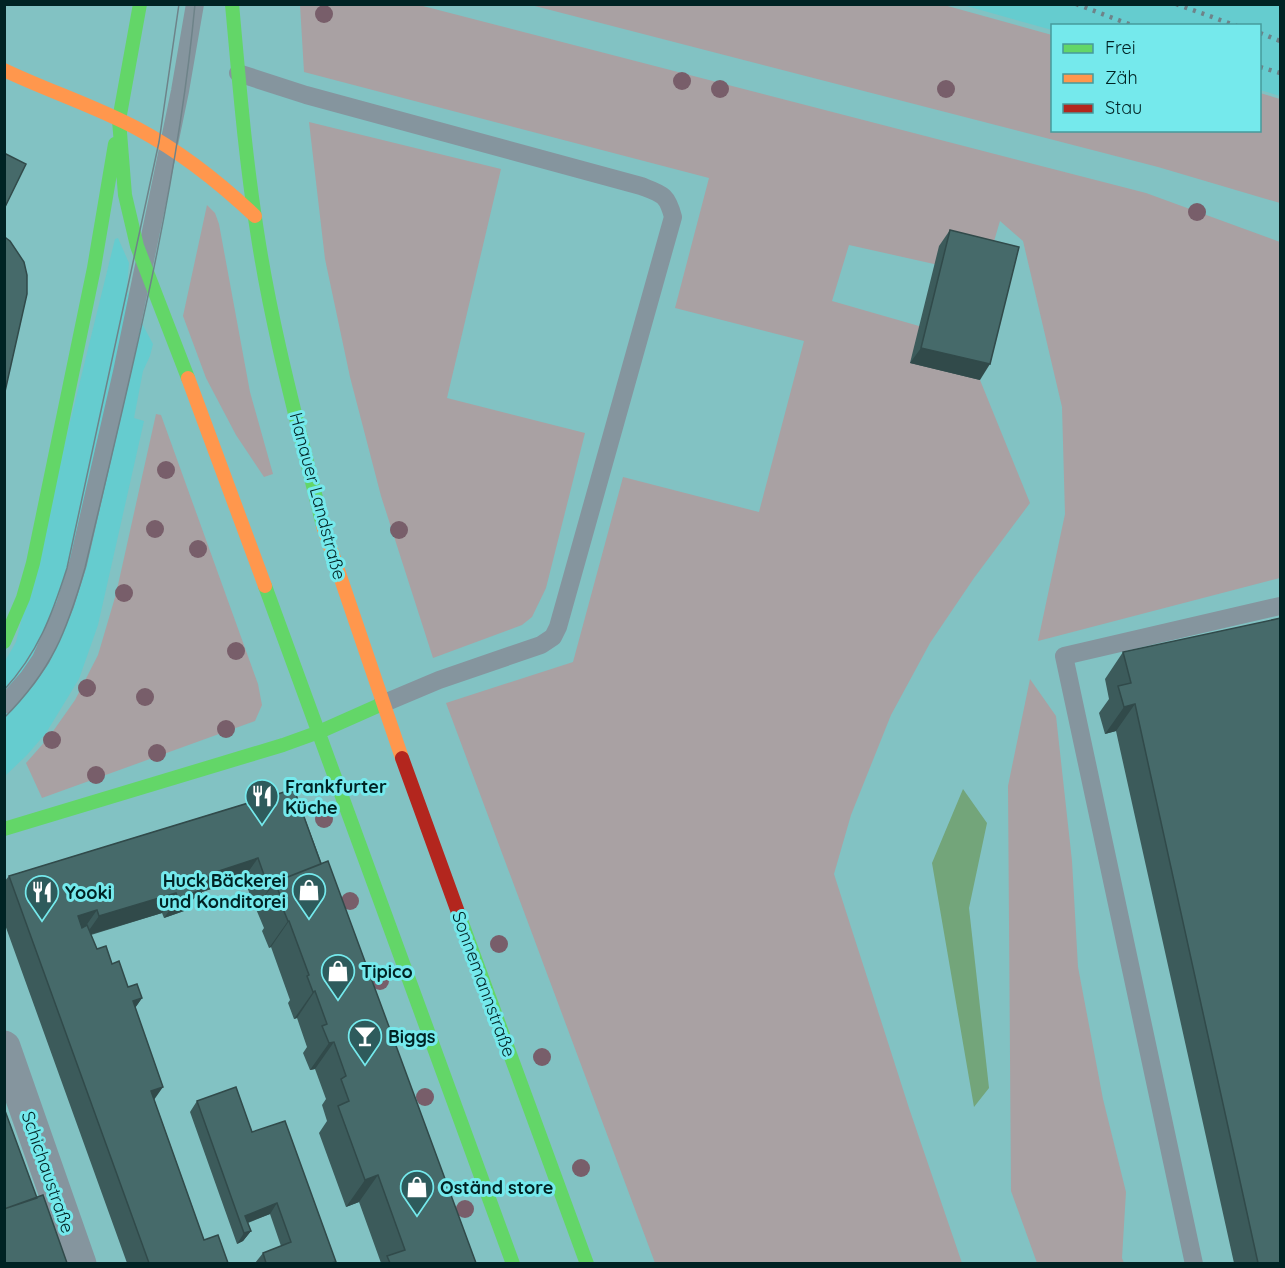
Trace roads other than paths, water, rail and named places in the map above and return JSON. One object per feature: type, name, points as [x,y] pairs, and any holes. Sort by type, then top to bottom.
[{"type":"main road","points":[[4,642],[23,598],[33,562],[91,280],[140,4]]},
{"type":"main road","name":"Hanauer Landstraße","points":[[232,4],[255,216],[279,348],[327,540],[382,704]]},
{"type":"main road","points":[[4,70],[119,120],[168,147],[217,181],[255,216]]},
{"type":"main road","points":[[119,120],[125,195],[144,266],[208,431],[513,1263]]},
{"type":"main road","points":[[4,830],[283,745],[382,704]]},
{"type":"main road","name":"Sonnemannstraße","points":[[382,704],[587,1263]]},
{"type":"street","name":"Schichaustraße","points":[[4,1047],[80,1263]]},
{"type":"lane","points":[[4,705],[41,659],[65,605],[78,564],[144,266],[180,91],[195,4]]},
{"type":"lane","points":[[238,73],[306,95],[641,186],[657,192],[669,201],[673,217],[558,627],[552,637],[541,645],[439,680],[382,704]]},
{"type":"lane","points":[[4,589],[23,598]]},
{"type":"lane","points":[[1194,1263],[1064,656],[1281,606]]},
{"type":"tram line","points":[[4,690],[26,662],[43,633],[67,568],[159,142],[179,4]]},
{"type":"tram line","points":[[4,718],[34,683],[56,649],[72,611],[85,568],[164,218],[187,76],[195,4]]},
{"type":"railway","points":[[1076,4],[1129,24]]},
{"type":"railway","points":[[1176,4],[1231,24]]},
{"type":"railway","points":[[1261,33],[1280,41]]},
{"type":"railway","points":[[1261,67],[1280,73]]},
{"type":"place","name":"Frankfurter Küche","points":[[262,825]]},
{"type":"place","name":"Huck Bäckerei und Konditorei","points":[[309,919]]},
{"type":"place","name":"Yooki","points":[[42,921]]},
{"type":"place","name":"Tipico","points":[[338,1000]]},
{"type":"place","name":"Biggs","points":[[365,1065]]},
{"type":"place","name":"Oständ store","points":[[417,1216]]}]
